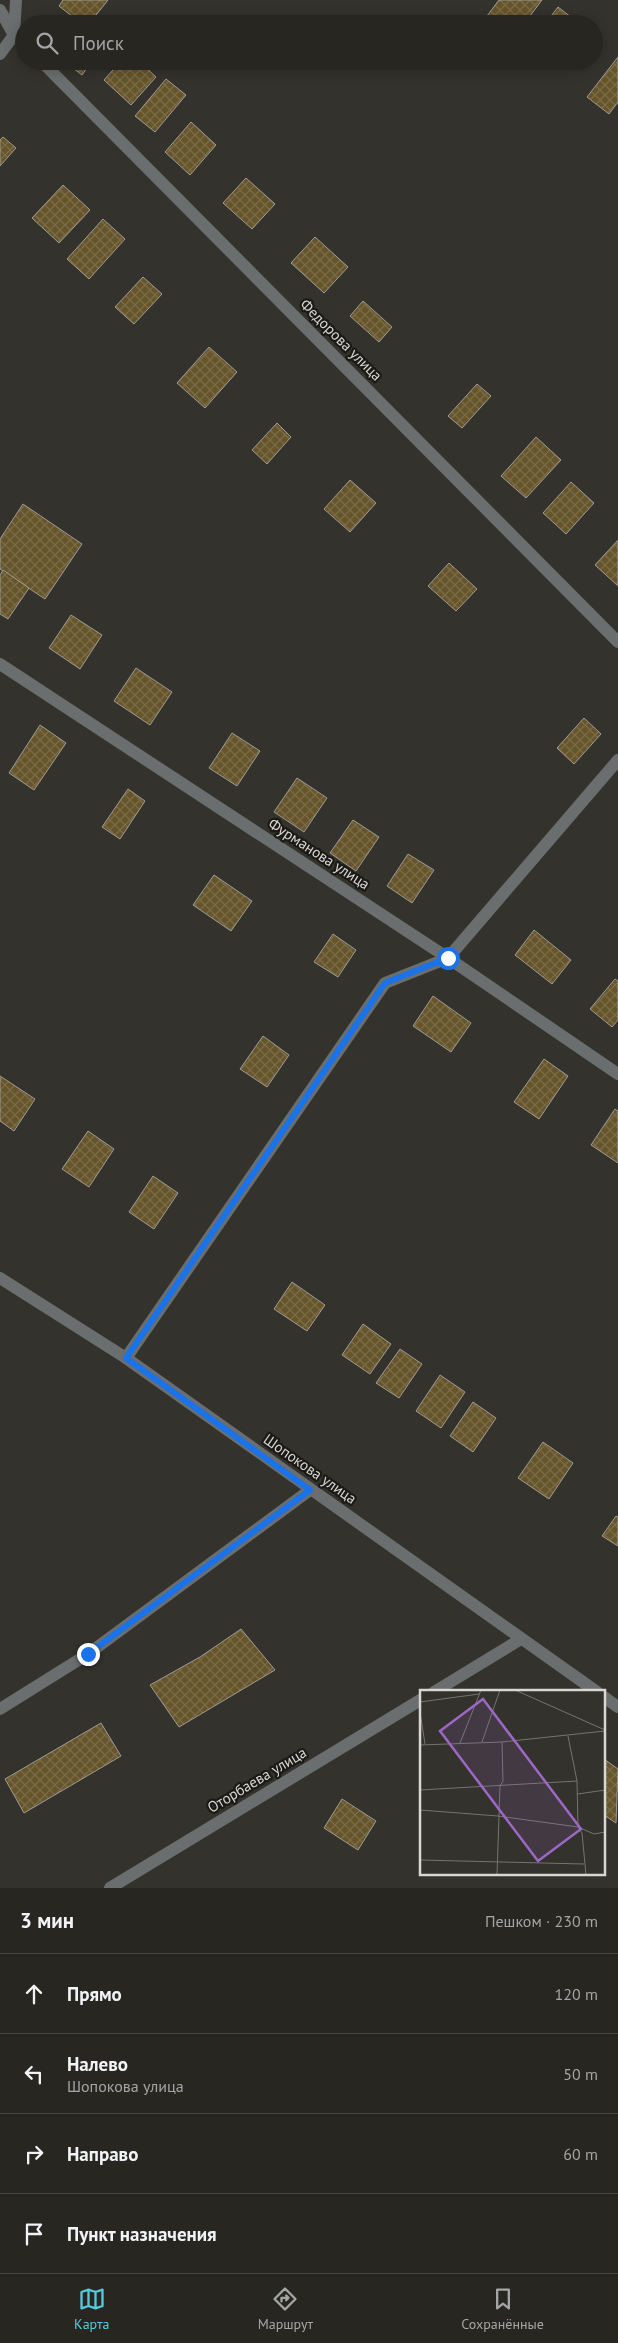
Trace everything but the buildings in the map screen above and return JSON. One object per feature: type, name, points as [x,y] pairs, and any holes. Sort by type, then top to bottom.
[{"type":"street","points":[[15,15],[16,0]]},
{"type":"street","points":[[0,10],[14,35]]},
{"type":"street","points":[[0,54],[14,35],[15,18]]},
{"type":"street","name":"Федорова улица","points":[[50,70],[618,642]]},
{"type":"street","name":"Фурманова улица","points":[[0,664],[448,958],[618,1074]]},
{"type":"street","points":[[126,1358],[385,983],[448,958],[618,760]]},
{"type":"street","name":"Шопокова улица","points":[[0,1278],[126,1358],[594,1690]]},
{"type":"street","points":[[0,1709],[88,1654],[310,1490]]},
{"type":"street","points":[[437,1690],[521,1639]]},
{"type":"street","points":[[606,1698],[618,1707]]},
{"type":"street","name":"Оторбаева улица","points":[[110,1888],[420,1700]]},
{"type":"route","points":[[88,1654],[310,1490],[126,1358],[385,983],[448,958]]}]
